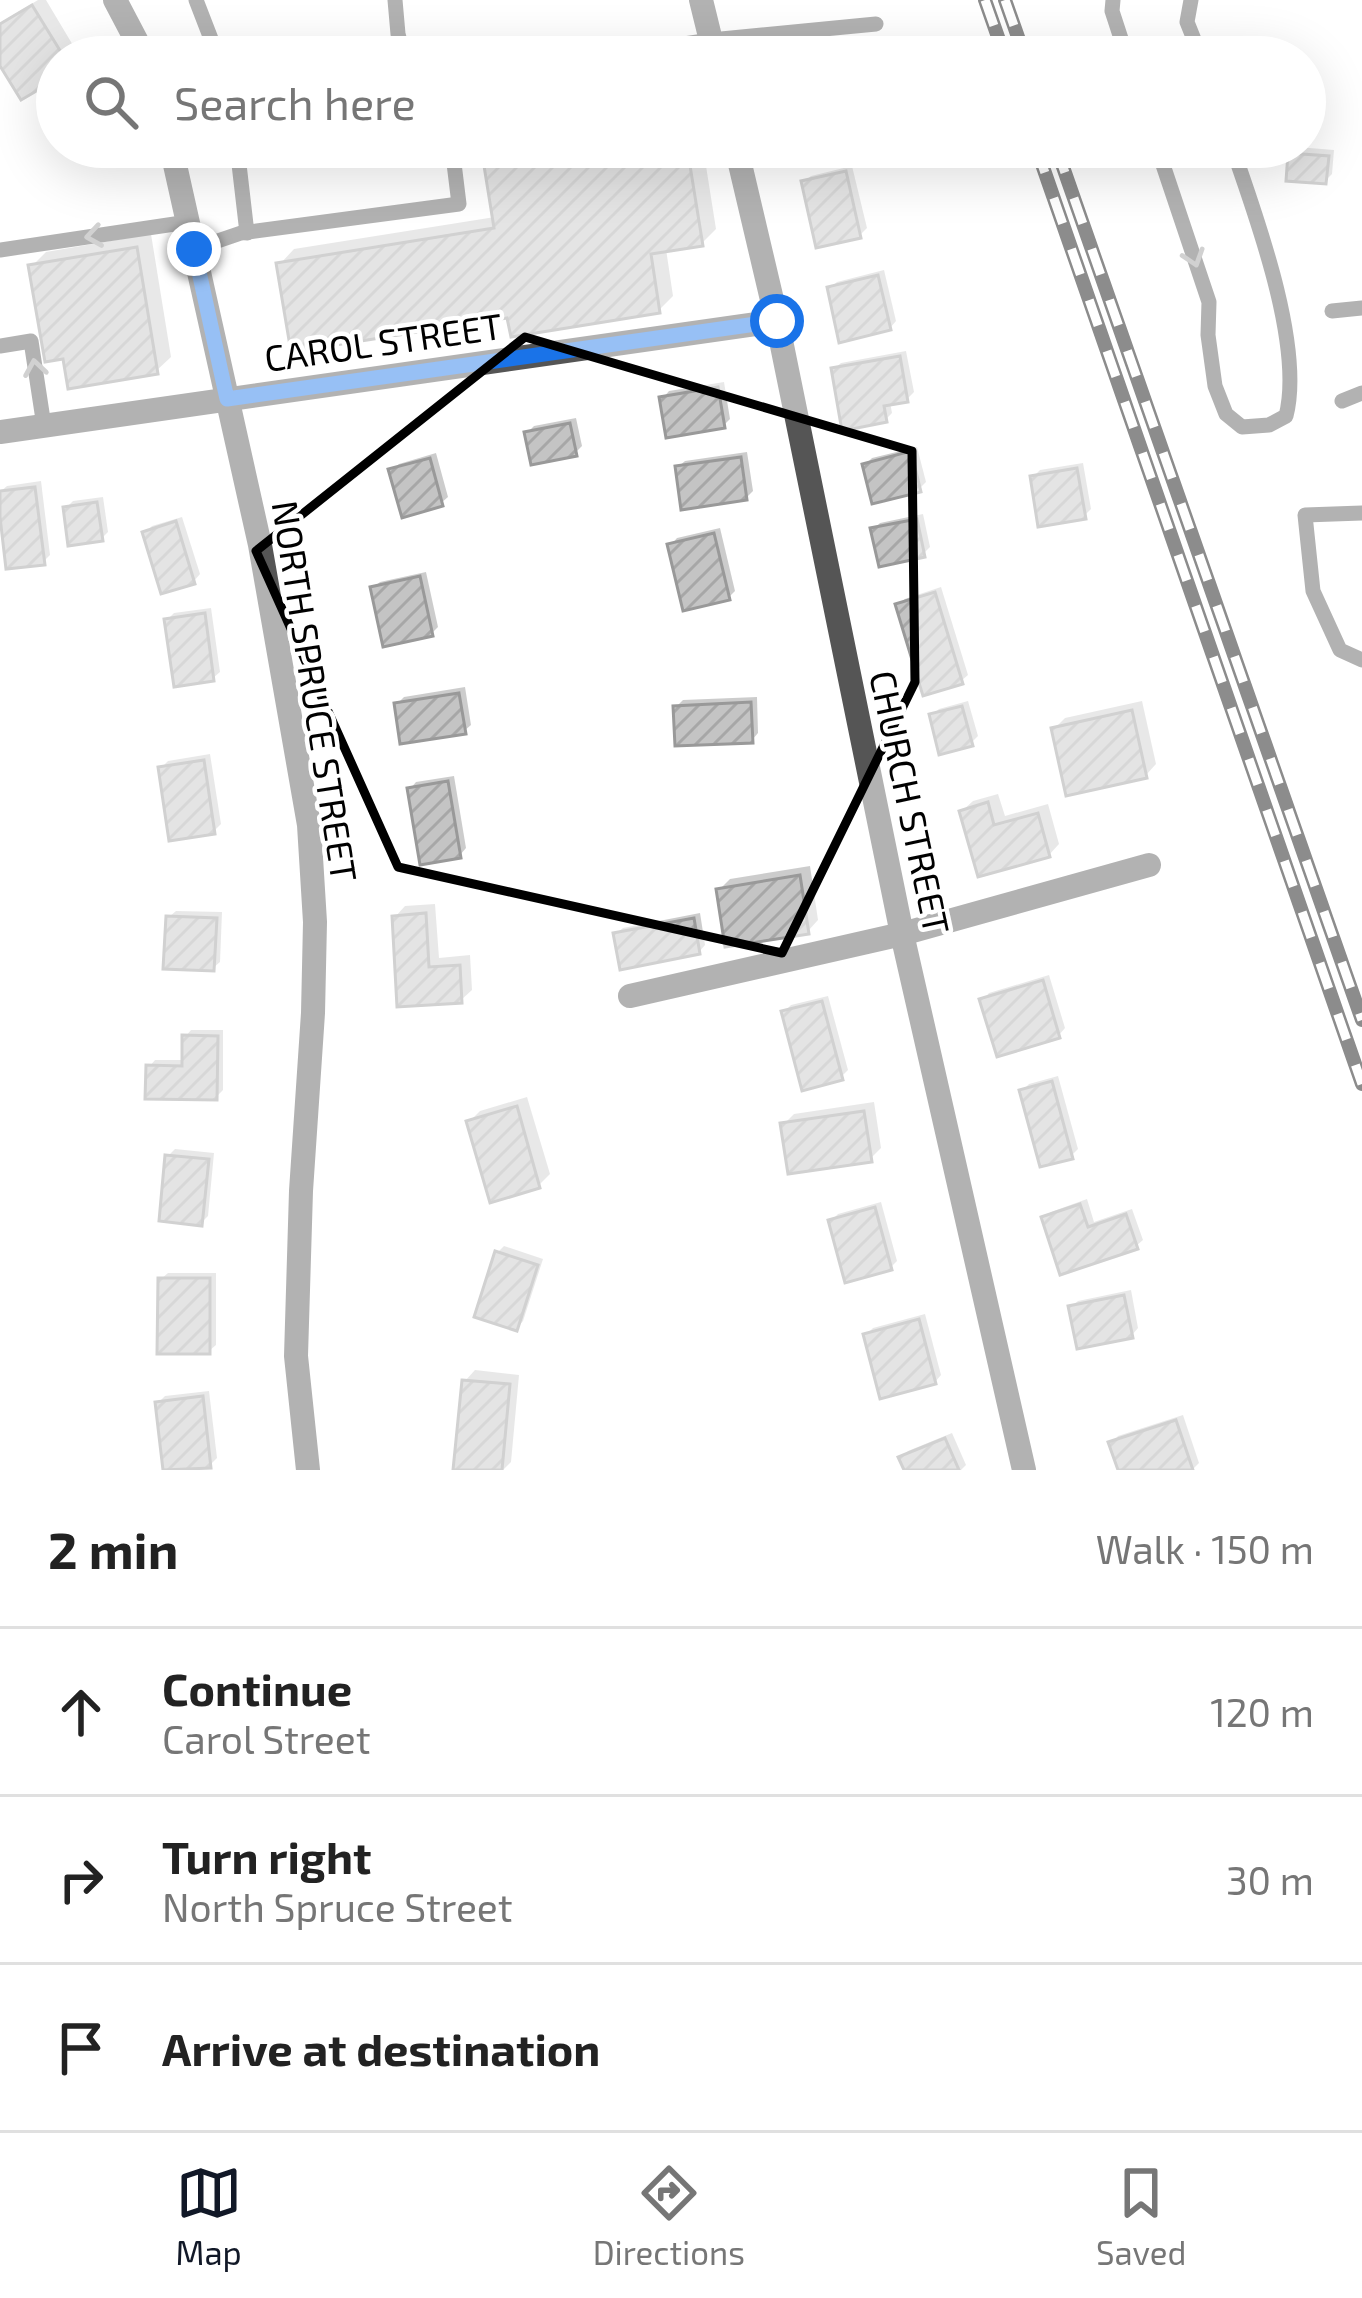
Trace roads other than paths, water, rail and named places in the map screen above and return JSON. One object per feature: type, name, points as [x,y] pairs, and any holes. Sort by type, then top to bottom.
[{"type":"street","points":[[115,0],[134,36]]},
{"type":"street","points":[[701,0],[710,36]]},
{"type":"street","name":"NORTH SPRUCE STREET","points":[[176,168],[260,545],[309,825],[314,1013],[300,1211],[296,1356],[308,1470]]},
{"type":"street","name":"CHURCH STREET","points":[[741,168],[777,321],[902,934],[1024,1470]]},
{"type":"street","name":"CAROL STREET","points":[[0,432],[777,321]]},
{"type":"street","points":[[630,997],[902,934],[1149,865]]},
{"type":"lane","points":[[196,0],[210,36]]},
{"type":"lane","points":[[395,0],[399,36]]},
{"type":"lane","points":[[1114,0],[1112,10],[1120,36]]},
{"type":"lane","points":[[1191,0],[1187,22],[1193,36]]},
{"type":"lane","points":[[798,36],[876,24]]},
{"type":"lane","points":[[239,168],[247,232]]},
{"type":"lane","points":[[194,249],[247,232],[460,204],[455,168]]},
{"type":"lane","points":[[1164,168],[1209,302],[1215,386],[1226,414],[1243,427],[1269,425],[1286,416],[1291,398],[1289,358],[1270,265],[1239,168]]},
{"type":"lane","points":[[0,250],[188,222]]},
{"type":"lane","points":[[1331,311],[1362,308]]},
{"type":"lane","points":[[0,346],[31,341],[44,426]]},
{"type":"lane","points":[[1342,401],[1362,393]]},
{"type":"lane","points":[[1362,513],[1305,515],[1313,591],[1340,650],[1362,660]]},
{"type":"railway","points":[[985,0],[998,36]]},
{"type":"railway","points":[[1005,0],[1018,36]]},
{"type":"railway","points":[[1043,168],[1362,1084]]},
{"type":"railway","points":[[1063,168],[1362,1020]]}]
